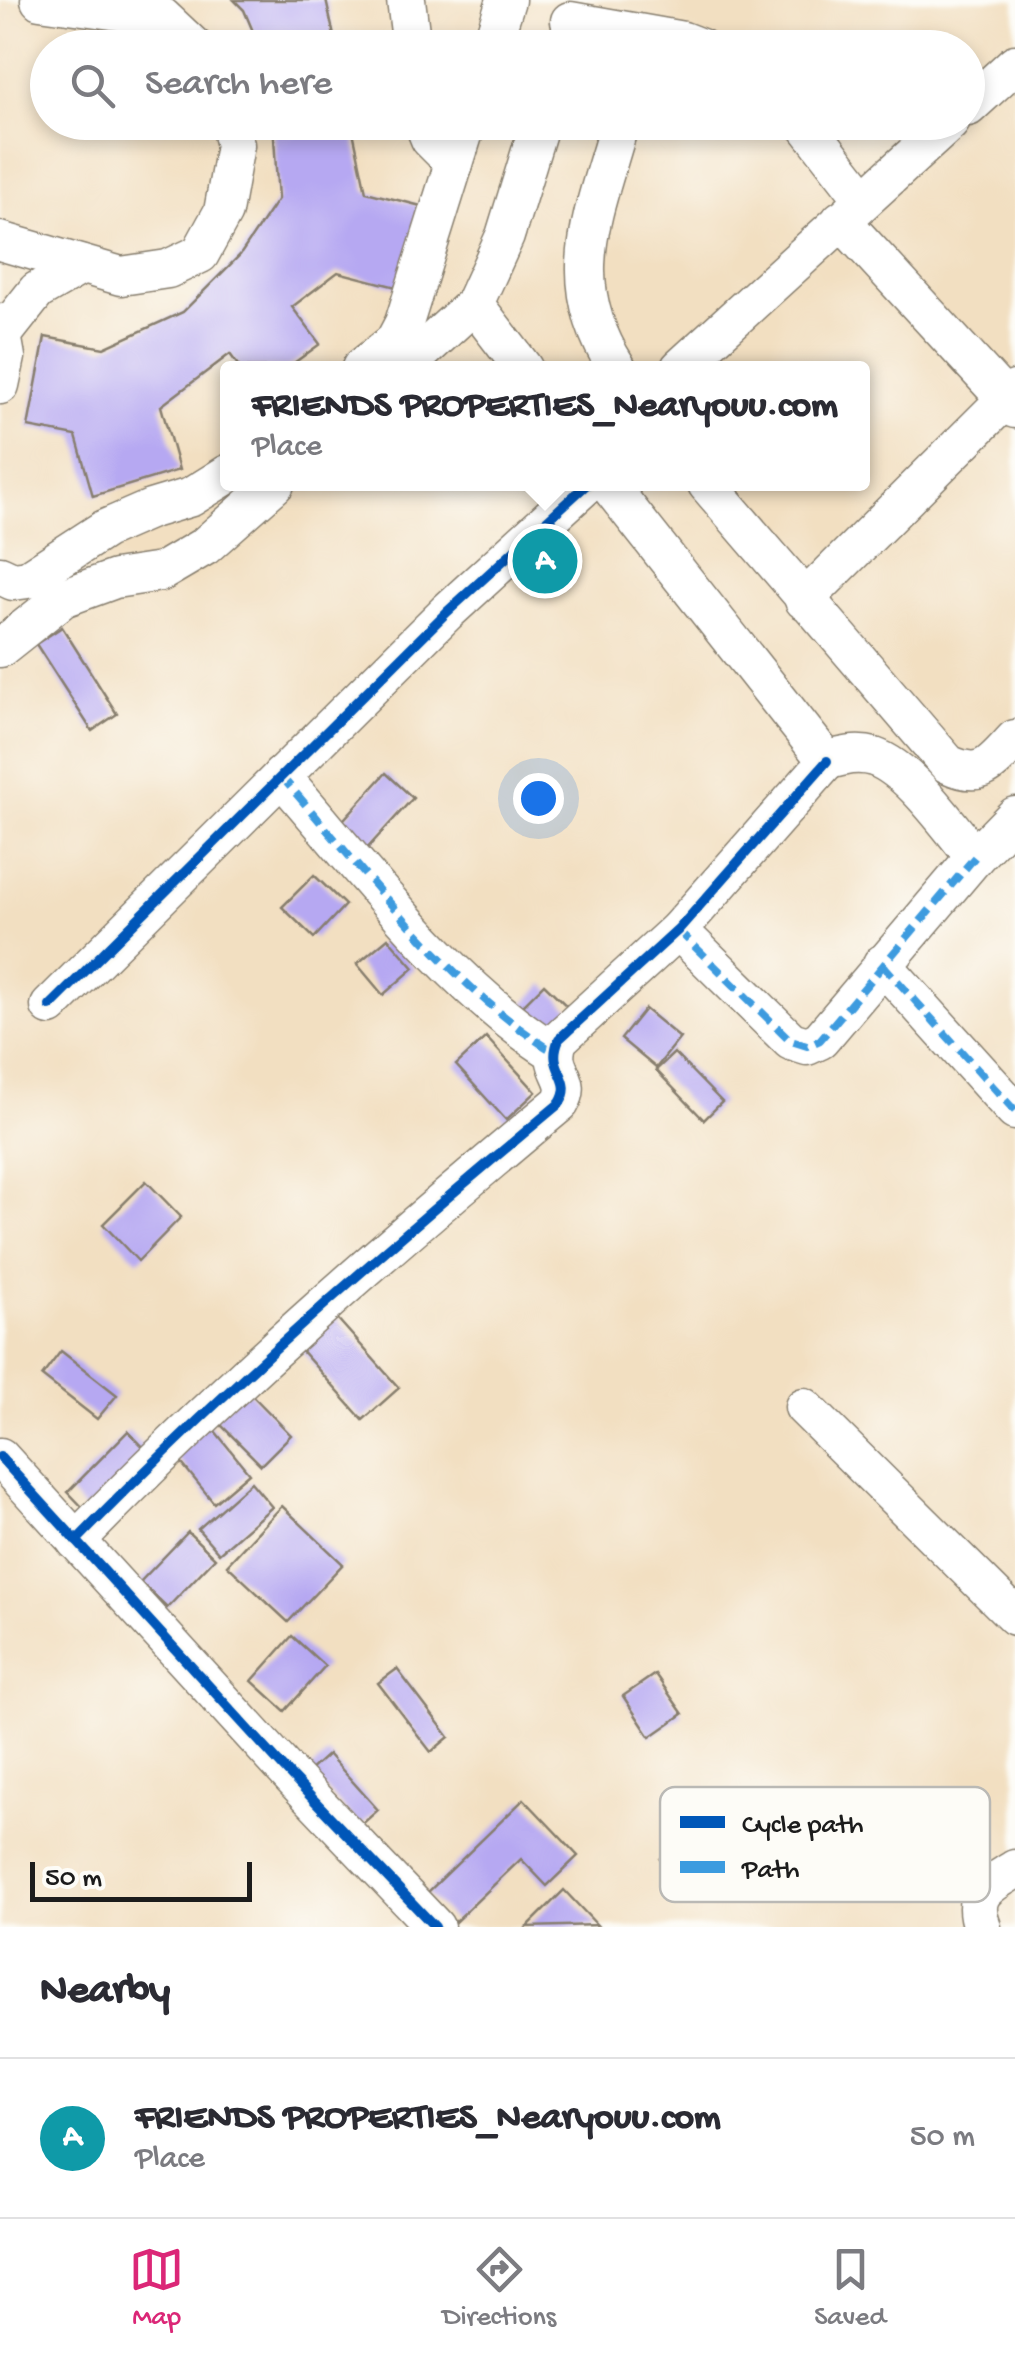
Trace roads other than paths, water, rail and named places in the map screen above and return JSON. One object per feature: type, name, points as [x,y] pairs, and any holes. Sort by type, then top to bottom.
[{"type":"street","points":[[406,0],[410,30]]},
{"type":"street","points":[[497,30],[506,0]]},
{"type":"street","points":[[58,1],[158,8],[178,30]]},
{"type":"street","points":[[570,23],[598,30]]},
{"type":"street","points":[[985,91],[1015,64]]},
{"type":"street","points":[[0,241],[121,276],[168,269],[200,254],[223,212],[233,140]]},
{"type":"street","points":[[432,140],[454,163]]},
{"type":"street","points":[[370,361],[394,342],[404,323],[461,140]]},
{"type":"street","points":[[412,361],[474,304],[506,236],[535,140]]},
{"type":"street","points":[[613,361],[598,338],[584,288],[587,240],[615,140]]},
{"type":"street","points":[[804,600],[1012,399],[853,210],[814,140]]},
{"type":"street","points":[[688,361],[930,140]]},
{"type":"street","points":[[0,384],[6,358],[2,329],[37,291],[82,266]]},
{"type":"street","points":[[474,304],[517,361]]},
{"type":"street","points":[[0,575],[13,581],[28,579],[105,529],[191,497],[220,479]]},
{"type":"street","points":[[1,645],[63,598],[115,580],[161,572],[205,546],[267,491]]},
{"type":"street","points":[[50,1006],[448,612],[579,491]]},
{"type":"street","points":[[614,491],[827,761]]},
{"type":"street","points":[[713,491],[948,764],[967,773],[986,768],[1015,739]]},
{"type":"street","points":[[76,1541],[171,1444],[463,1184],[560,1103],[566,1093],[555,1064],[559,1039],[678,930],[827,761],[849,754],[874,757],[903,774],[975,857]]},
{"type":"street","points":[[280,776],[466,980],[522,1032],[554,1052]]},
{"type":"street","points":[[678,930],[792,1042],[807,1046],[820,1040],[975,857],[1015,816]]},
{"type":"street","points":[[882,964],[1015,1110]]},
{"type":"street","points":[[804,1407],[1015,1616]]},
{"type":"street","points":[[0,1457],[426,1924]]},
{"type":"street","points":[[990,1886],[1015,1868]]},
{"type":"street","points":[[978,1902],[976,1912],[982,1927]]},
{"type":"place","name":"FRIENDS PROPERTIES_Nearyouu.com","points":[[545,561]]}]
